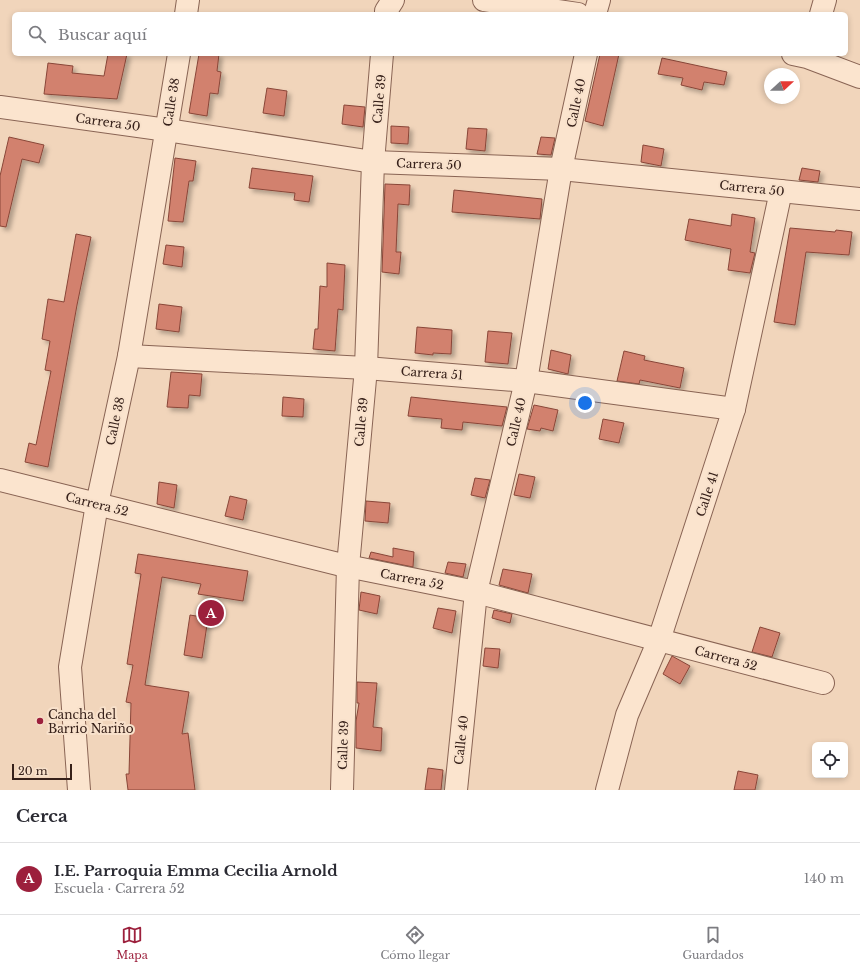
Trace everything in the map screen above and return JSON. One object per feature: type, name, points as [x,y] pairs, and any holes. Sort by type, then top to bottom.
[{"type":"street","points":[[186,12],[188,0]]},
{"type":"street","points":[[386,12],[393,0]]},
{"type":"street","points":[[484,0],[565,12]]},
{"type":"street","points":[[596,12],[599,0]]},
{"type":"street","points":[[822,12],[826,0]]},
{"type":"street","name":"Calle 38","points":[[79,790],[70,667],[97,504],[129,356],[179,56]]},
{"type":"street","name":"Calle 39","points":[[342,790],[348,566],[366,368],[373,162],[382,56]]},
{"type":"street","name":"Calle 40","points":[[456,790],[476,592],[526,380],[561,170],[586,56]]},
{"type":"street","points":[[806,56],[860,77]]},
{"type":"street","name":"Carrera 50","points":[[0,110],[167,130],[373,162],[561,170],[860,199]]},
{"type":"street","name":"Calle 41","points":[[609,790],[627,715],[659,640],[734,410],[781,191]]},
{"type":"street","name":"Carrera 51","points":[[129,356],[366,368],[526,380],[734,410]]},
{"type":"street","name":"Carrera 52","points":[[0,480],[348,566],[476,592],[823,684]]},
{"type":"building","points":[[108,56],[127,56],[117,99],[44,94],[48,63],[73,66],[72,73],[104,76]]},
{"type":"building","points":[[199,56],[219,56],[217,71],[221,72],[218,94],[210,93],[207,116],[189,113]]},
{"type":"building","points":[[600,56],[619,56],[603,126],[585,121]]},
{"type":"building","points":[[662,58],[727,72],[724,85],[704,82],[702,90],[681,85],[683,78],[658,74]]},
{"type":"building","points":[[267,88],[287,91],[284,116],[263,113]]},
{"type":"building","points":[[344,105],[365,107],[363,127],[342,124]]},
{"type":"building","points":[[391,126],[409,127],[408,144],[391,143]]},
{"type":"building","points":[[468,128],[487,129],[485,151],[466,149]]},
{"type":"building","points":[[9,137],[44,145],[39,163],[22,159],[6,227],[0,226],[0,176]]},
{"type":"building","points":[[541,137],[555,138],[551,155],[537,154]]},
{"type":"building","points":[[643,145],[664,149],[661,166],[641,162]]},
{"type":"building","points":[[175,158],[196,161],[193,181],[189,181],[183,222],[168,221]]},
{"type":"building","points":[[252,168],[313,176],[309,202],[294,200],[295,193],[249,188]]},
{"type":"building","points":[[802,168],[820,171],[818,182],[799,180]]},
{"type":"building","points":[[385,184],[410,185],[409,205],[398,204],[396,252],[401,252],[399,274],[382,272]]},
{"type":"building","points":[[454,190],[542,199],[540,219],[452,212]]},
{"type":"building","points":[[732,214],[755,218],[750,252],[755,253],[750,273],[728,270],[731,249],[685,240],[689,219],[731,226]]},
{"type":"building","points":[[790,228],[852,232],[849,255],[806,252],[795,325],[774,322]]},
{"type":"building","points":[[76,234],[91,237],[77,305],[48,467],[25,462],[29,443],[36,445],[51,371],[45,370],[50,341],[42,339],[48,299],[64,302]]},
{"type":"building","points":[[166,245],[184,247],[182,267],[163,264]]},
{"type":"building","points":[[327,263],[345,265],[343,310],[338,309],[335,351],[313,349],[315,329],[318,329],[320,286],[327,287]]},
{"type":"building","points":[[159,304],[182,307],[179,332],[156,329]]},
{"type":"building","points":[[417,327],[452,330],[451,354],[433,353],[433,355],[415,353]]},
{"type":"building","points":[[488,331],[512,333],[508,364],[485,362]]},
{"type":"building","points":[[551,350],[571,355],[568,374],[548,369]]},
{"type":"building","points":[[624,351],[645,356],[644,360],[684,368],[680,388],[640,380],[639,384],[617,381]]},
{"type":"building","points":[[171,372],[202,374],[200,396],[189,395],[188,408],[167,407]]},
{"type":"building","points":[[283,397],[304,399],[303,417],[282,416]]},
{"type":"building","points":[[411,397],[507,407],[502,426],[463,422],[462,430],[441,428],[442,419],[408,416]]},
{"type":"building","points":[[534,405],[558,410],[553,431],[541,428],[540,431],[527,429]]},
{"type":"building","points":[[603,419],[624,423],[619,443],[599,439]]},
{"type":"building","points":[[519,474],[535,477],[530,498],[514,495]]},
{"type":"building","points":[[475,478],[490,480],[485,498],[471,495]]},
{"type":"building","points":[[159,482],[177,485],[174,508],[157,504]]},
{"type":"building","points":[[230,496],[247,500],[243,520],[225,516]]},
{"type":"building","points":[[366,501],[390,503],[388,523],[365,521]]},
{"type":"building","points":[[393,548],[414,552],[413,567],[369,558],[371,552],[393,557]]},
{"type":"building","points":[[138,554],[248,571],[243,601],[198,594],[201,584],[162,577],[145,685],[189,692],[182,734],[188,733],[195,790],[128,790],[126,774],[129,774],[131,703],[126,702],[133,665],[127,664],[141,574],[135,573]]},
{"type":"building","points":[[448,562],[466,564],[463,577],[445,573]]},
{"type":"building","points":[[503,569],[532,574],[528,593],[499,585]]},
{"type":"building","points":[[361,592],[380,596],[377,614],[359,610]]},
{"type":"building","points":[[438,608],[456,611],[452,633],[433,628]]},
{"type":"building","points":[[494,610],[512,614],[510,623],[492,618]]},
{"type":"building","points":[[190,615],[208,618],[202,658],[184,655]]},
{"type":"building","points":[[760,627],[780,633],[772,657],[752,652]]},
{"type":"building","points":[[485,648],[500,649],[498,668],[483,666]]},
{"type":"building","points":[[672,656],[690,666],[680,684],[663,674]]},
{"type":"building","points":[[357,682],[377,683],[373,727],[382,728],[381,751],[356,748],[356,721],[359,703],[357,703]]},
{"type":"building","points":[[428,768],[443,770],[441,790],[425,790]]},
{"type":"building","points":[[738,771],[758,775],[755,790],[734,790]]},
{"type":"place","name":"I.E. Parroquia Emma Cecilia Arnold","points":[[211,613]]},
{"type":"place","name":"Cancha del Barrio Nariño","points":[[40,721]]}]
